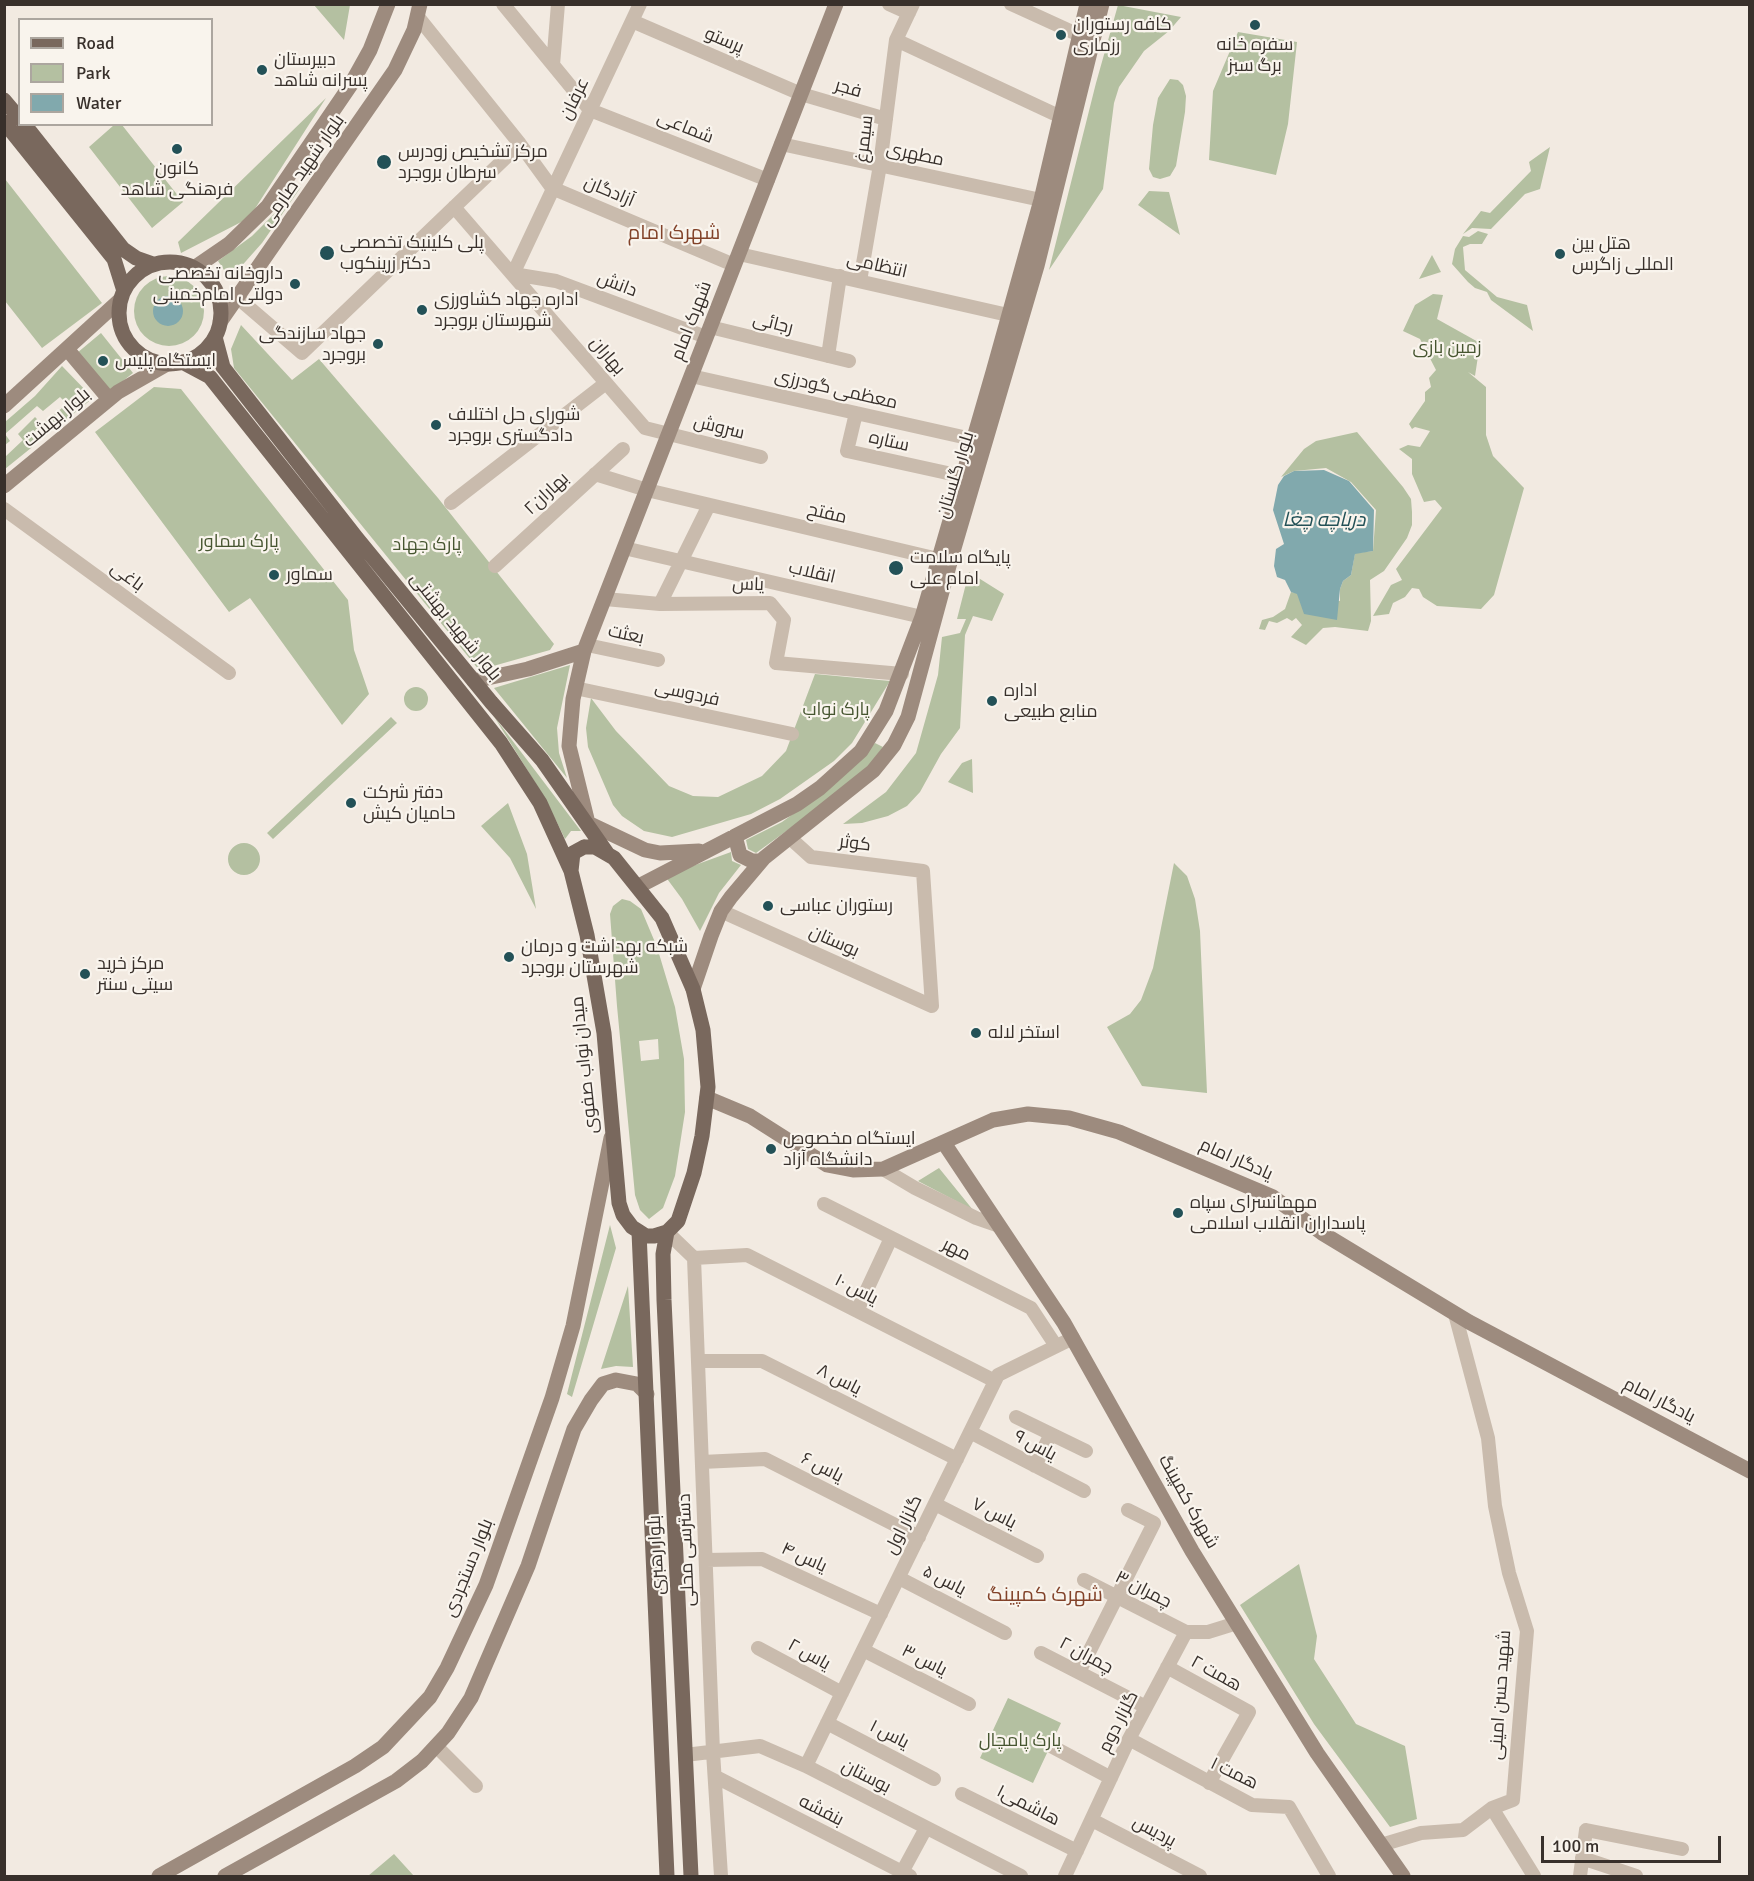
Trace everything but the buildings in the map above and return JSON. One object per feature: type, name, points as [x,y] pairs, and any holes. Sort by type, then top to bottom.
[{"type":"main road","name":"بلوار شهید صارمی","points":[[194,268],[229,244],[268,207],[350,86],[377,35],[388,4]]},
{"type":"main road","name":"شهرک امام","points":[[588,823],[569,746],[575,688],[586,648],[836,4]]},
{"type":"main road","name":"بلوار گلستان","points":[[639,886],[797,804],[820,788],[848,766],[886,711],[922,617],[960,476],[1041,200],[1087,4]]},
{"type":"main road","name":"بلوار گلستان","points":[[693,989],[721,911],[761,861],[862,782],[888,754],[899,736],[913,703],[952,555],[1039,256],[1102,4]]},
{"type":"main road","name":"بلوار شهید صارمی","points":[[220,322],[395,70],[407,50],[419,11]]},
{"type":"main road","points":[[4,100],[18,117]]},
{"type":"main road","points":[[4,122],[114,259],[122,295],[120,325],[129,342],[142,356],[167,364],[182,362],[200,355],[215,337],[220,322],[220,306],[216,291],[207,278],[194,268],[167,262],[153,264],[131,279],[122,295],[68,349],[4,406]]},
{"type":"main road","points":[[26,126],[123,249],[136,258],[153,264]]},
{"type":"main road","name":"بلوار شهید بهشتی","points":[[215,337],[223,367],[474,681],[542,760],[607,853]]},
{"type":"main road","points":[[68,349],[109,399]]},
{"type":"main road","name":"بلوار شهید بهشتی","points":[[182,362],[210,377],[501,743],[540,803],[571,871]]},
{"type":"main road","name":"بلوار بهشت","points":[[4,486],[109,399],[167,364]]},
{"type":"main road","points":[[474,681],[586,648]]},
{"type":"main road","points":[[867,741],[883,739],[888,746],[888,754]]},
{"type":"main road","points":[[588,823],[645,850],[675,853],[706,851]]},
{"type":"main road","points":[[735,836],[740,855],[752,861],[761,861]]},
{"type":"main road","points":[[571,871],[573,854],[584,847],[595,847],[607,853],[639,886],[670,933],[693,989],[707,1057],[707,1098],[702,1136],[687,1198],[678,1221],[667,1232],[654,1236],[639,1232]]},
{"type":"main road","name":"میدان نواب صفوی","points":[[571,871],[587,935],[604,1033],[619,1203],[623,1215],[639,1232]]},
{"type":"main road","name":"یادگار امام","points":[[707,1098],[750,1116],[827,1165],[853,1170],[883,1169],[993,1120],[1028,1114],[1069,1118],[1119,1132],[1273,1197],[1322,1233],[1455,1314],[1749,1471]]},
{"type":"main road","name":"بلوار دستجردی","points":[[159,1876],[355,1766],[384,1747],[430,1697],[447,1668],[486,1585],[552,1398],[573,1326],[612,1132]]},
{"type":"main road","name":"شهرک کمپینگ","points":[[944,1143],[1073,1338],[1192,1551],[1317,1753],[1403,1876]]},
{"type":"main road","name":"بلوار رهبری","points":[[639,1232],[667,1876]]},
{"type":"main road","name":"بلوار رهبری","points":[[667,1232],[663,1254],[664,1300],[691,1876]]},
{"type":"main road","points":[[225,1876],[396,1781],[448,1733],[471,1698],[528,1566],[574,1429],[591,1400],[603,1384],[616,1380],[637,1384],[647,1394]]},
{"type":"street","points":[[503,4],[590,110]]},
{"type":"street","points":[[553,65],[558,4]]},
{"type":"street","name":"عرفان","points":[[513,274],[640,4]]},
{"type":"street","points":[[889,4],[911,9]]},
{"type":"street","points":[[1011,4],[1079,35]]},
{"type":"street","name":"سیمرغ","points":[[860,281],[880,165],[896,40],[911,9]]},
{"type":"street","points":[[419,11],[552,188]]},
{"type":"street","name":"پرستو","points":[[632,21],[801,94]]},
{"type":"street","points":[[896,40],[1060,117]]},
{"type":"street","name":"فجر","points":[[801,94],[886,118]]},
{"type":"street","name":"شماعی","points":[[590,110],[768,180]]},
{"type":"street","points":[[238,298],[302,354],[520,144]]},
{"type":"street","name":"مطهری","points":[[781,144],[1041,200]]},
{"type":"street","name":"آزادگان","points":[[552,188],[737,260]]},
{"type":"street","name":"بهاران","points":[[454,207],[645,428],[669,434]]},
{"type":"street","name":"انتظامی","points":[[737,260],[840,276],[1008,315]]},
{"type":"street","name":"دانش","points":[[513,274],[556,281],[708,332]]},
{"type":"street","points":[[828,356],[840,276]]},
{"type":"street","name":"رجائی","points":[[708,332],[849,362]]},
{"type":"street","name":"معظمی گودرزی","points":[[692,376],[972,439]]},
{"type":"street","points":[[451,503],[606,382]]},
{"type":"street","name":"ستاره","points":[[856,413],[847,451],[960,476]]},
{"type":"street","name":"سروش","points":[[669,434],[761,457]]},
{"type":"street","name":"بهاران۲","points":[[495,566],[623,449]]},
{"type":"street","name":"مفتح","points":[[595,474],[647,490],[938,559]]},
{"type":"street","points":[[660,604],[709,505]]},
{"type":"street","name":"باغی","points":[[4,509],[229,673]]},
{"type":"street","name":"انقلاب","points":[[624,548],[922,617]]},
{"type":"street","name":"یاس","points":[[605,599],[660,604],[770,603],[784,620],[776,663],[902,674]]},
{"type":"street","name":"بعثت","points":[[586,648],[658,660]]},
{"type":"street","name":"فردوسی","points":[[575,688],[792,734]]},
{"type":"street","name":"کوثر","points":[[790,838],[811,857],[923,871],[932,1006]]},
{"type":"street","name":"بوستان","points":[[721,911],[932,1006]]},
{"type":"street","points":[[883,1169],[915,1188],[976,1218],[999,1226]]},
{"type":"street","name":"مهر","points":[[824,1204],[1031,1308],[1056,1346]]},
{"type":"street","points":[[667,1232],[694,1258]]},
{"type":"street","points":[[857,1311],[891,1238]]},
{"type":"street","name":"یاس ۱۰","points":[[694,1258],[747,1256],[995,1381]]},
{"type":"street","name":"دسترسی محلی","points":[[694,1258],[713,1752],[721,1876]]},
{"type":"street","name":"شهید حسن امینی","points":[[1381,1845],[1421,1833],[1463,1830],[1492,1808],[1513,1800],[1527,1631],[1509,1572],[1495,1506],[1488,1438],[1455,1314]]},
{"type":"street","name":"گلزار اول","points":[[806,1766],[998,1374],[1073,1338]]},
{"type":"street","name":"یاس ۸","points":[[698,1360],[762,1361],[957,1459]]},
{"type":"street","points":[[1016,1418],[1086,1451]]},
{"type":"street","name":"یاس ۹","points":[[970,1432],[1084,1491]]},
{"type":"street","points":[[1035,1466],[1051,1434]]},
{"type":"street","name":"یاس ۶","points":[[702,1462],[765,1459],[919,1537]]},
{"type":"street","name":"یاس ۷","points":[[935,1504],[1037,1556]]},
{"type":"street","points":[[1079,1672],[1154,1523],[1128,1510]]},
{"type":"street","name":"یاس ۴","points":[[706,1560],[762,1559],[880,1614]]},
{"type":"street","name":"یاس ۵","points":[[898,1578],[1005,1633]]},
{"type":"street","name":"چمران ۳","points":[[1084,1580],[1186,1632]]},
{"type":"street","points":[[1186,1632],[1208,1632],[1237,1623]]},
{"type":"street","name":"گلزار دوم","points":[[1065,1876],[1129,1739],[1186,1632]]},
{"type":"street","name":"یاس ۲","points":[[759,1648],[842,1694]]},
{"type":"street","name":"یاس ۳","points":[[863,1650],[969,1704]]},
{"type":"street","name":"چمران ۲","points":[[1041,1653],[1146,1707]]},
{"type":"street","name":"همت ۲","points":[[1167,1667],[1249,1712],[1209,1783]]},
{"type":"street","name":"یاس ۱","points":[[827,1724],[934,1779]]},
{"type":"street","name":"همت ۱","points":[[1129,1739],[1252,1805],[1289,1807],[1329,1876]]},
{"type":"street","points":[[436,1746],[476,1785]]},
{"type":"street","name":"بوستان","points":[[685,1755],[760,1746],[806,1766],[1021,1876]]},
{"type":"street","points":[[1051,1746],[1111,1778]]},
{"type":"street","name":"بنفشه","points":[[716,1777],[904,1875]]},
{"type":"street","name":"هاشمی۱","points":[[962,1794],[1077,1851]]},
{"type":"street","points":[[1492,1808],[1534,1876]]},
{"type":"street","name":"پردیس","points":[[1092,1820],[1200,1876]]},
{"type":"street","points":[[904,1875],[926,1828]]},
{"type":"street","points":[[1580,1876],[1586,1830],[1682,1849]]},
{"type":"street","points":[[1582,1858],[1636,1876]]},
{"type":"green space","points":[[314,5],[350,5],[344,40]]},
{"type":"green space","points":[[1118,5],[1181,17],[1169,31],[1144,51],[1119,87],[1114,103],[1103,189],[1049,270],[1096,83]]},
{"type":"green space","points":[[1238,32],[1297,42],[1288,124],[1276,175],[1209,160],[1213,91]]},
{"type":"green space","points":[[1170,79],[1178,80],[1183,85],[1186,96],[1185,112],[1176,166],[1170,176],[1160,179],[1153,177],[1149,169],[1153,125],[1158,98]]},
{"type":"green space","points":[[326,98],[249,218],[181,253],[178,242]]},
{"type":"green space","points":[[113,126],[123,126],[183,202],[152,228],[89,147]]},
{"type":"green space","points":[[1550,147],[1540,189],[1525,194],[1491,229],[1472,228],[1463,234],[1481,211],[1490,213],[1531,171],[1529,162]]},
{"type":"green space","points":[[5,179],[102,303],[42,348],[5,301]]},
{"type":"green space","points":[[301,187],[262,243],[230,279],[218,261],[252,236]]},
{"type":"green space","points":[[1149,191],[1169,192],[1180,235],[1138,205]]},
{"type":"green space","points":[[1478,231],[1488,234],[1482,244],[1470,244],[1463,247],[1465,270],[1497,297],[1527,305],[1533,331],[1491,300],[1487,292],[1475,288],[1452,264],[1455,249],[1463,236],[1469,237]]},
{"type":"green space","points":[[1432,255],[1441,272],[1419,279]]},
{"type":"green space","points":[[176,276],[189,282],[198,291],[202,297],[204,311],[202,325],[194,336],[183,344],[162,346],[144,336],[136,325],[134,304],[144,286],[155,278]]},
{"type":"green space","name":"زمین بازی","points":[[1433,294],[1443,295],[1437,319],[1480,343],[1475,376],[1468,372],[1486,387],[1486,435],[1493,456],[1524,488],[1494,595],[1481,609],[1437,606],[1423,597],[1419,589],[1412,588],[1405,597],[1393,603],[1389,614],[1373,616],[1391,585],[1402,580],[1396,569],[1442,508],[1435,500],[1424,502],[1412,474],[1412,459],[1399,449],[1408,445],[1420,447],[1430,431],[1415,427],[1412,429],[1409,424],[1425,401],[1425,392],[1431,387],[1429,378],[1436,370],[1420,339],[1403,331],[1415,305]]},
{"type":"green space","name":"پارک جهاد","points":[[241,325],[292,380],[319,359],[438,498],[554,644],[550,650],[479,670],[234,368],[231,349]]},
{"type":"green space","points":[[101,333],[133,373],[109,392],[77,353]]},
{"type":"green space","points":[[62,366],[93,398],[5,469],[5,457],[23,440],[18,434],[35,417],[42,424],[67,404],[60,397],[43,411],[37,406],[5,434],[5,422],[35,396]]},
{"type":"green space","name":"پارک سماور","points":[[154,387],[181,389],[348,600],[354,650],[369,694],[342,725],[250,598],[229,612],[95,432]]},
{"type":"green space","points":[[1357,432],[1403,487],[1411,499],[1412,512],[1412,525],[1407,538],[1384,571],[1370,580],[1371,621],[1368,631],[1323,628],[1306,645],[1291,637],[1302,625],[1296,618],[1292,621],[1287,618],[1277,623],[1269,621],[1265,630],[1259,629],[1262,620],[1273,617],[1285,609],[1291,592],[1340,601],[1340,589],[1343,581],[1351,575],[1355,553],[1373,551],[1376,510],[1351,482],[1326,468],[1294,471],[1281,477],[1304,449],[1316,441]]},
{"type":"green space","points":[[5,434],[10,441],[5,445]]},
{"type":"green space","points":[[969,572],[1004,594],[992,621],[973,616],[965,635],[960,728],[941,754],[920,792],[907,806],[888,816],[862,823],[843,824],[886,792],[916,753],[938,675],[942,637],[960,633],[966,619],[957,619]]},
{"type":"green space","points":[[570,665],[557,728],[559,753],[567,778],[494,688]]},
{"type":"green space","name":"پارک نواب","points":[[815,674],[890,681],[852,743],[834,761],[780,799],[751,814],[672,837],[644,831],[622,816],[613,805],[588,747],[586,728],[591,698],[616,731],[669,786],[693,796],[718,797],[762,776],[786,751]]},
{"type":"green space","points":[[416,687],[421,688],[427,694],[427,704],[421,710],[416,711],[411,710],[405,704],[404,699],[405,694],[411,688]]},
{"type":"green space","points":[[493,715],[581,831],[571,831],[565,839],[546,800]]},
{"type":"green space","points":[[391,717],[397,723],[273,839],[267,833]]},
{"type":"green space","points":[[875,743],[883,747],[866,770],[832,798],[756,853],[748,849],[746,840],[782,822],[837,782]]},
{"type":"green space","points":[[972,759],[973,793],[948,782],[962,763]]},
{"type":"green space","points":[[508,803],[527,854],[536,909],[510,858],[481,826]]},
{"type":"green space","points":[[244,843],[255,848],[260,859],[255,870],[244,875],[233,870],[228,859],[233,848]]},
{"type":"green space","points":[[731,852],[732,861],[741,865],[719,893],[700,931],[682,899],[665,876]]},
{"type":"green space","points":[[1174,863],[1187,876],[1195,899],[1200,931],[1207,1093],[1142,1086],[1107,1027],[1130,1014],[1141,1000],[1153,968]]},
{"type":"green space","points":[[622,899],[630,901],[641,909],[657,947],[675,1007],[684,1059],[685,1112],[675,1176],[663,1208],[649,1219],[640,1210],[635,1195],[617,1006],[610,914],[613,906]],"holes":[[[658,1039],[659,1059],[641,1061],[639,1041]]]},
{"type":"green space","points":[[939,1168],[973,1210],[918,1181]]},
{"type":"green space","points":[[610,1225],[616,1248],[572,1397],[567,1394]]},
{"type":"green space","points":[[628,1286],[633,1367],[616,1366],[601,1369]]},
{"type":"green space","points":[[1299,1564],[1317,1636],[1314,1659],[1356,1724],[1405,1746],[1417,1819],[1390,1827],[1314,1724],[1240,1605]]},
{"type":"green space","name":"پارک پامچال","points":[[1008,1698],[1061,1723],[1033,1783],[980,1758]]},
{"type":"green space","points":[[394,1854],[414,1876],[368,1876]]},
{"type":"water","points":[[168,296],[179,300],[183,311],[179,322],[168,326],[157,322],[153,311],[157,300]]},
{"type":"water","name":"دریاچه چغا","points":[[1324,470],[1349,481],[1374,510],[1373,551],[1355,554],[1351,575],[1343,581],[1340,589],[1337,620],[1304,614],[1297,594],[1291,592],[1285,580],[1277,577],[1274,566],[1276,549],[1284,544],[1273,510],[1278,485],[1284,476],[1294,471]]},
{"type":"place","name":"سفره خانه برگ سبز","points":[[1255,25]]},
{"type":"place","name":"کافه رستوران رزماری","points":[[1061,35]]},
{"type":"place","name":"دبیرستان پسرانه شاهد","points":[[262,70]]},
{"type":"place","name":"کانون فرهنگی شاهد","points":[[177,149]]},
{"type":"place","name":"مرکز تشخیص زودرس سرطان بروجرد","points":[[384,162]]},
{"type":"place","name":"پلی کلینیک تخصصی دکتر زرینکوب","points":[[327,253]]},
{"type":"place","name":"هتل بین المللی زاگرس","points":[[1560,254]]},
{"type":"place","name":"داروخانه تخصصی دولتی امام‌خمینی","points":[[295,284]]},
{"type":"place","name":"اداره جهاد کشاورزی شهرستان بروجرد","points":[[422,310]]},
{"type":"place","name":"جهاد سازندگی بروجرد","points":[[378,344]]},
{"type":"place","name":"ایستگاه پلیس","points":[[103,361]]},
{"type":"place","name":"شورای حل اختلاف دادگستری بروجرد","points":[[436,425]]},
{"type":"place","name":"پایگاه سلامت امام علی","points":[[896,568]]},
{"type":"place","name":"سماور","points":[[274,575]]},
{"type":"place","name":"اداره منابع طبیعی","points":[[992,701]]},
{"type":"place","name":"دفتر شرکت حامیان کیش","points":[[351,803]]},
{"type":"place","name":"رستوران عباسی","points":[[768,906]]},
{"type":"place","name":"شبکه بهداشت و درمان شهرستان بروجرد","points":[[509,957]]},
{"type":"place","name":"مرکز خرید سیتی سنتر","points":[[85,974]]},
{"type":"place","name":"استخر لاله","points":[[976,1033]]},
{"type":"place","name":"ایستگاه مخصوص دانشگاه آزاد","points":[[771,1149]]},
{"type":"place","name":"مهمانسرای سپاه پاسداران انقلاب اسلامی","points":[[1178,1213]]},
{"type":"district","name":"شهرک امام","points":[[674,234]]},
{"type":"district","name":"شهرک کمپینگ","points":[[1045,1596]]}]
